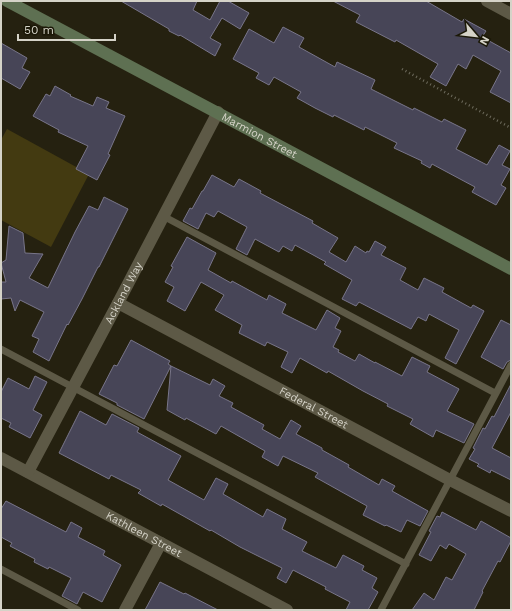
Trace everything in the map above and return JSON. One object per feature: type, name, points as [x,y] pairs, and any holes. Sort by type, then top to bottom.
[{"type":"street","name":"Marmion Street","points":[[7,1],[511,269]]},
{"type":"street","points":[[487,1],[511,14]]},
{"type":"street","name":"Ackland Way","points":[[28,472],[218,112]]},
{"type":"street","name":"Federal Street","points":[[118,303],[511,511]]},
{"type":"street","name":"Kathleen Street","points":[[1,458],[287,610]]},
{"type":"street","points":[[125,610],[161,543]]},
{"type":"lane","points":[[164,216],[496,393]]},
{"type":"lane","points":[[1,349],[406,564]]},
{"type":"lane","points":[[381,610],[511,365]]},
{"type":"lane","points":[[1,569],[78,610]]},
{"type":"path","points":[[402,69],[511,128]]},
{"type":"shaded area","points":[[7,129],[89,174],[51,247],[1,220],[1,140]]},
{"type":"building","points":[[121,1],[197,1],[193,10],[210,20],[220,1],[228,1],[249,13],[240,29],[222,18],[210,38],[221,44],[215,56],[180,35],[179,36],[169,31],[169,29]]},
{"type":"building","points":[[333,1],[426,1],[462,22],[464,19],[486,31],[482,37],[511,53],[511,103],[490,92],[501,71],[473,55],[466,69],[458,64],[446,86],[430,77],[438,64],[396,40],[395,42],[356,22],[360,15]]},
{"type":"building","points":[[283,27],[304,38],[299,47],[335,67],[337,62],[375,80],[371,89],[413,110],[414,108],[442,122],[444,119],[466,130],[456,149],[487,165],[499,145],[510,151],[502,165],[510,169],[501,185],[506,188],[496,205],[472,192],[475,187],[432,164],[430,168],[421,163],[422,161],[394,148],[397,143],[365,127],[364,130],[334,115],[333,117],[315,108],[297,98],[301,92],[274,77],[269,85],[256,78],[259,73],[233,59],[249,29],[274,43]]},
{"type":"building","points":[[1,43],[27,58],[22,68],[30,72],[20,89],[1,78]]},
{"type":"building","points":[[55,86],[71,95],[70,96],[93,106],[97,97],[109,102],[106,108],[125,116],[108,154],[110,155],[97,180],[76,169],[88,146],[58,132],[59,130],[33,116],[46,94],[50,96]]},
{"type":"building","points":[[212,175],[234,187],[239,179],[261,191],[260,193],[313,221],[312,223],[338,238],[329,252],[346,262],[355,246],[366,253],[367,251],[369,252],[375,241],[386,247],[381,255],[406,268],[400,280],[418,290],[424,278],[444,288],[442,292],[471,308],[473,305],[484,311],[456,364],[445,358],[459,330],[429,314],[426,321],[418,317],[411,329],[359,302],[356,306],[342,299],[352,280],[324,264],[326,262],[295,245],[292,251],[283,246],[279,252],[255,239],[247,255],[236,249],[247,227],[218,211],[214,217],[206,213],[198,229],[183,221],[190,208],[192,209]]},
{"type":"building","points":[[104,197],[128,209],[49,361],[33,352],[39,339],[32,336],[44,312],[20,300],[15,311],[11,298],[1,299],[1,282],[6,282],[1,263],[6,260],[9,226],[23,233],[25,253],[43,254],[29,278],[48,288],[89,206],[98,210]]},
{"type":"building","points":[[187,237],[216,253],[208,270],[267,300],[269,295],[286,304],[282,313],[316,330],[327,310],[340,318],[335,328],[341,331],[333,347],[339,350],[338,352],[355,361],[359,354],[402,376],[412,357],[430,366],[427,372],[459,389],[447,411],[474,424],[464,443],[436,430],[433,437],[410,424],[413,419],[387,406],[388,404],[328,371],[327,373],[300,358],[292,373],[281,367],[288,352],[267,342],[265,346],[239,333],[242,325],[215,310],[224,295],[201,282],[185,311],[167,301],[174,287],[165,282],[173,267],[171,266]]},
{"type":"building","points":[[501,320],[511,325],[511,360],[507,362],[503,369],[481,357]]},
{"type":"building","points":[[131,340],[170,361],[168,364],[171,366],[144,419],[99,394],[114,365],[117,366]]},
{"type":"building","points":[[171,366],[210,385],[213,379],[225,386],[219,396],[233,403],[231,407],[264,425],[262,429],[280,439],[291,420],[301,426],[296,434],[349,465],[348,467],[379,485],[382,479],[395,486],[392,491],[428,511],[420,526],[407,520],[401,532],[386,525],[385,526],[363,515],[367,506],[315,477],[318,473],[283,456],[278,466],[262,457],[265,451],[221,426],[216,434],[167,410]]},
{"type":"building","points":[[35,376],[47,382],[33,410],[42,415],[30,438],[9,427],[11,423],[1,418],[1,392],[8,378],[29,389]]},
{"type":"building","points":[[511,384],[511,412],[492,448],[511,458],[511,480],[491,470],[490,473],[477,466],[479,464],[469,459],[475,449],[473,448],[483,428],[485,429],[492,416],[494,417]]},
{"type":"building","points":[[80,411],[106,425],[112,414],[139,428],[137,432],[181,456],[168,480],[204,500],[216,478],[228,484],[223,494],[263,517],[267,509],[286,519],[282,529],[307,542],[302,551],[336,568],[343,555],[364,566],[362,570],[377,578],[372,588],[378,592],[368,610],[346,610],[350,602],[325,589],[326,587],[293,570],[286,583],[277,578],[282,568],[240,547],[211,530],[210,531],[162,504],[161,506],[138,493],[141,490],[111,475],[109,479],[59,453]]},
{"type":"building","points":[[6,501],[66,532],[71,522],[82,528],[78,537],[105,551],[103,555],[121,565],[102,602],[83,592],[77,604],[62,596],[71,578],[49,567],[48,569],[34,562],[35,559],[10,546],[12,543],[1,537],[1,509]]},
{"type":"building","points":[[442,512],[476,530],[481,521],[511,538],[511,541],[500,562],[498,561],[482,591],[483,592],[474,610],[412,610],[424,593],[434,600],[446,577],[452,580],[466,554],[449,544],[446,549],[440,545],[431,561],[419,555],[431,532],[429,531],[437,516],[440,517]]},
{"type":"building","points":[[160,582],[184,594],[185,593],[218,610],[145,610]]}]
